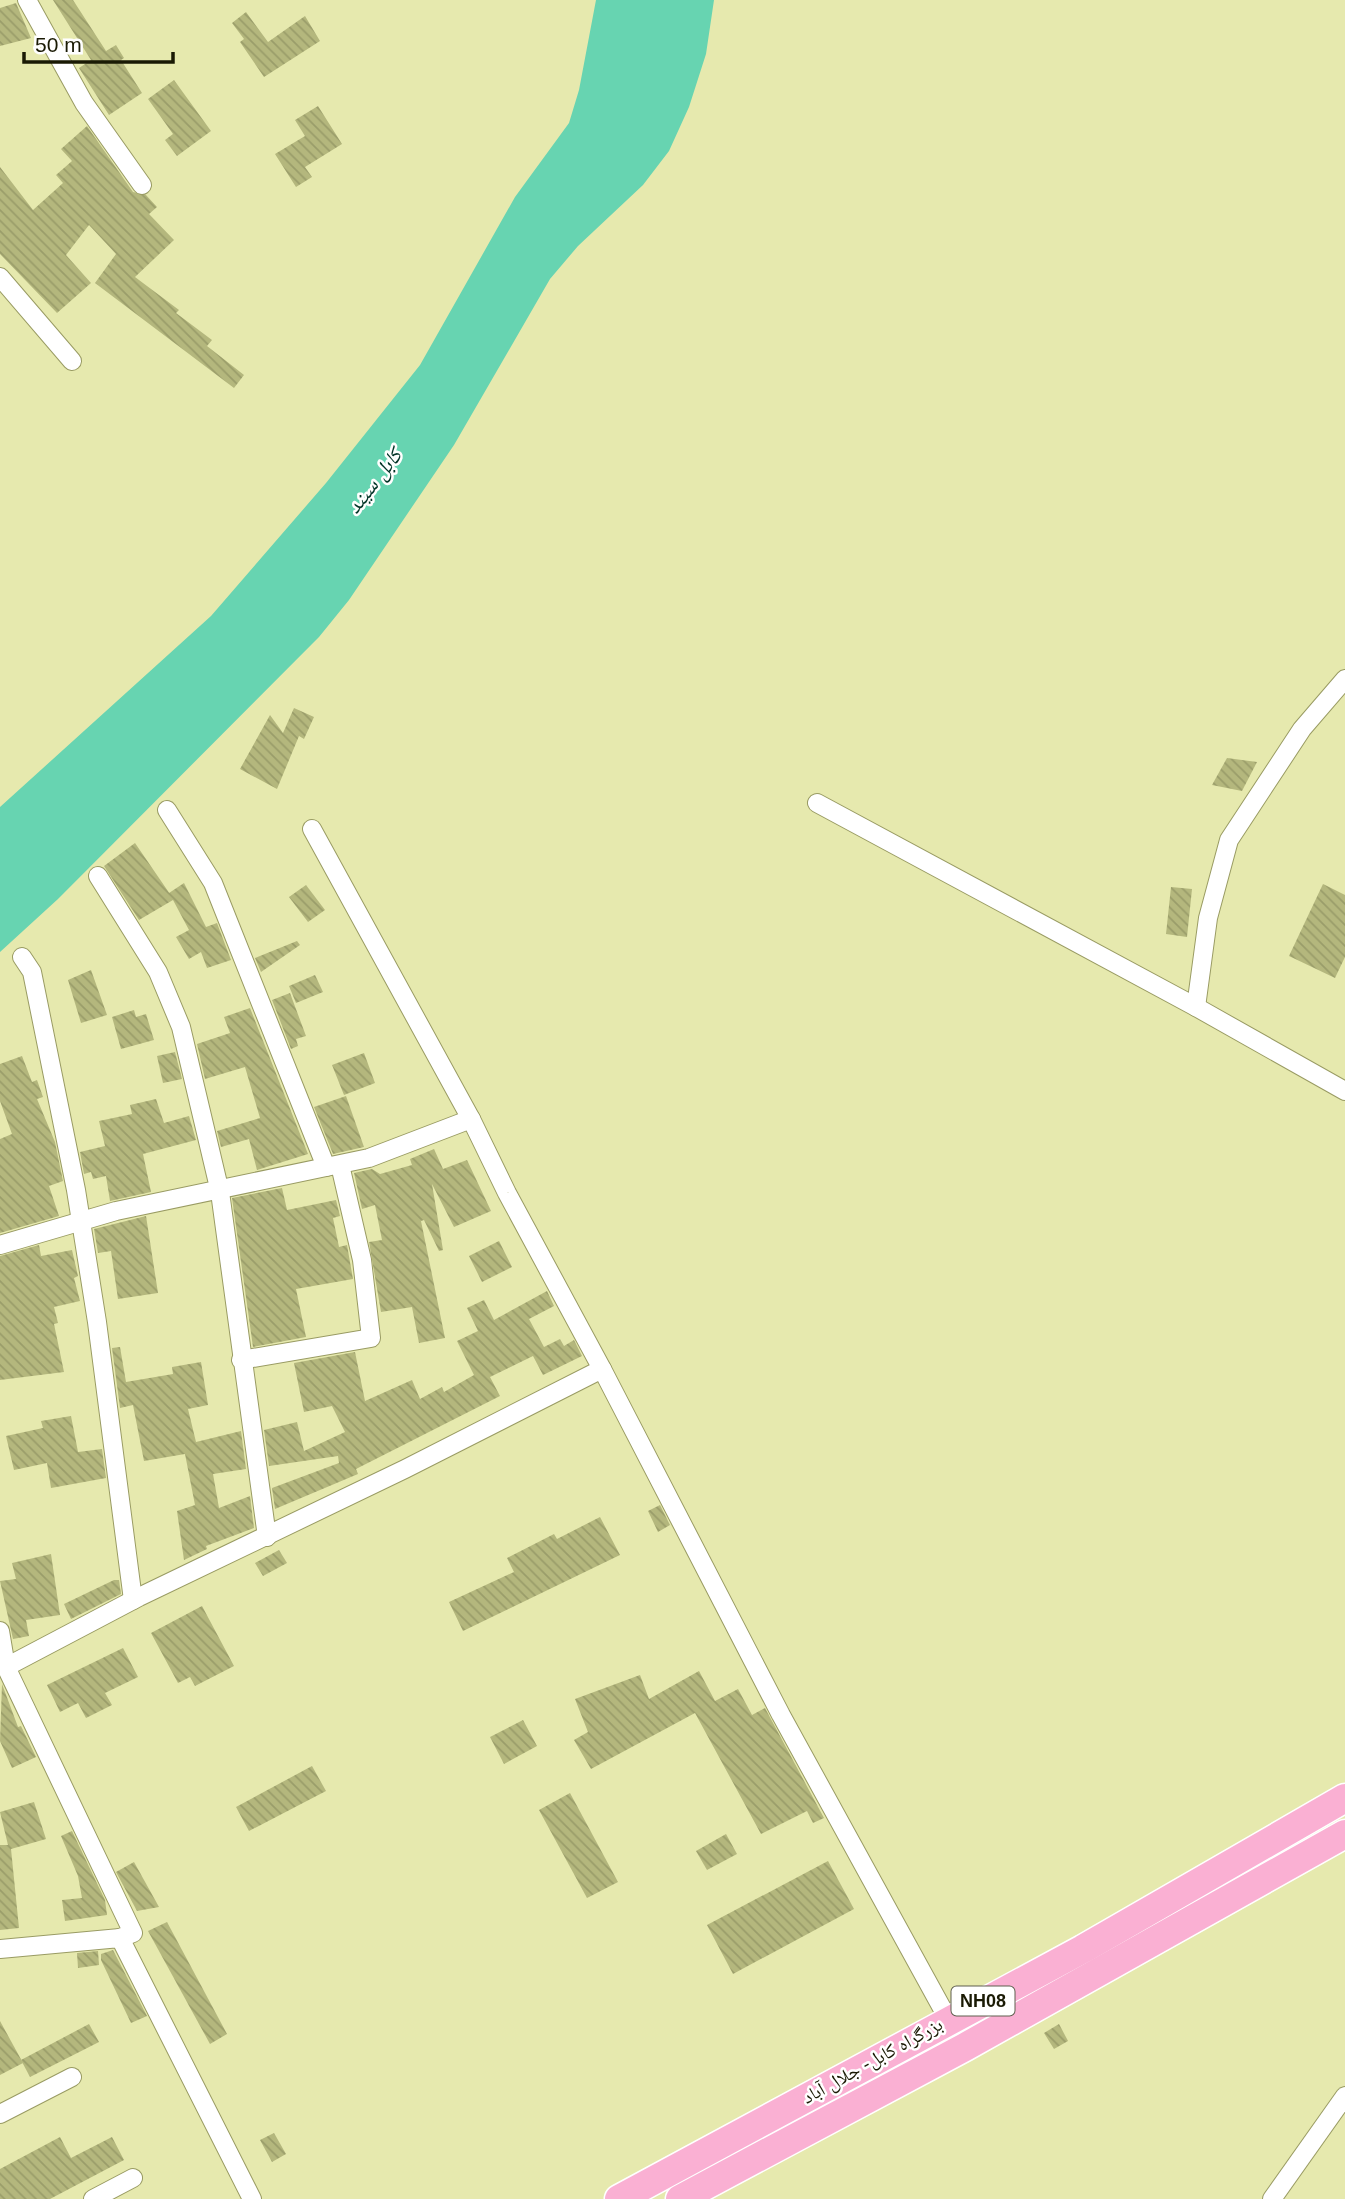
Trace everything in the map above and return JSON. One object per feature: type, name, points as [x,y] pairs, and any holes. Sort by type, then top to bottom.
[{"type":"highway","name":"بزرگراه کابل- جلال آباد","points":[[619,2199],[948,2019],[1083,1949],[1345,1798]]},
{"type":"highway","name":"بزرگراه کابل- جلال آباد","points":[[680,2199],[977,2040],[1345,1835]]},
{"type":"street","points":[[27,0],[84,103],[142,185]]},
{"type":"street","points":[[0,277],[72,361]]},
{"type":"street","points":[[1196,1007],[1208,918],[1229,839],[1302,729],[1340,681],[1345,680]]},
{"type":"street","points":[[817,803],[1196,1007],[1345,1091]]},
{"type":"street","points":[[167,810],[213,883],[333,1166],[362,1260],[371,1338],[241,1360]]},
{"type":"street","points":[[312,829],[471,1119],[507,1193],[602,1369],[781,1714],[948,2019]]},
{"type":"street","points":[[98,876],[158,972],[181,1027],[219,1192],[267,1537]]},
{"type":"street","points":[[22,957],[32,972],[81,1223],[133,1600]]},
{"type":"street","points":[[0,1245],[116,1211],[219,1192],[369,1158],[471,1119]]},
{"type":"street","points":[[6,1667],[133,1600],[267,1537],[602,1369]]},
{"type":"street","points":[[0,1631],[6,1667],[132,1933],[120,1938],[0,1950]]},
{"type":"street","points":[[120,1938],[252,2199]]},
{"type":"street","points":[[0,2113],[72,2077]]},
{"type":"street","points":[[1272,2199],[1345,2096]]},
{"type":"street","points":[[93,2199],[133,2178]]},
{"type":"water","name":"کابل سيند","points":[[596,0],[714,0],[706,54],[689,107],[669,151],[643,185],[578,246],[550,279],[454,445],[349,600],[319,637],[58,899],[0,952],[0,807],[211,616],[326,483],[420,365],[515,197],[569,123],[579,90]]},
{"type":"building","points":[[53,0],[73,0],[106,51],[116,45],[124,58],[121,60],[142,93],[109,115],[79,68],[91,60]]},
{"type":"building","points":[[16,3],[31,38],[0,46],[0,8]]},
{"type":"building","points":[[246,12],[268,42],[305,16],[320,41],[264,77],[240,42],[244,39],[232,23]]},
{"type":"building","points":[[174,80],[211,131],[177,156],[165,140],[173,134],[148,99]]},
{"type":"building","points":[[318,106],[342,144],[305,167],[312,177],[296,187],[275,154],[305,136],[295,120]]},
{"type":"building","points":[[87,126],[133,192],[146,195],[157,207],[149,214],[174,240],[135,277],[179,310],[176,313],[212,340],[207,346],[244,375],[234,388],[95,283],[116,254],[89,225],[66,255],[91,283],[57,313],[0,254],[0,167],[33,210],[63,183],[56,175],[72,161],[61,149]]},
{"type":"building","points":[[294,708],[314,717],[304,739],[299,736],[277,789],[240,769],[270,715],[283,733]]},
{"type":"building","points":[[1227,758],[1257,762],[1242,791],[1212,785]]},
{"type":"building","points":[[135,843],[169,893],[184,883],[206,927],[217,923],[231,960],[207,968],[201,952],[189,959],[176,937],[189,930],[173,900],[139,920],[104,866]]},
{"type":"building","points":[[1323,884],[1345,895],[1345,957],[1335,978],[1289,956]]},
{"type":"building","points":[[306,885],[325,910],[308,922],[289,897]]},
{"type":"building","points":[[1171,887],[1192,889],[1187,937],[1166,934]]},
{"type":"building","points":[[297,941],[300,945],[261,972],[255,958]]},
{"type":"building","points":[[91,970],[107,1015],[81,1023],[68,980]]},
{"type":"building","points":[[315,975],[323,992],[296,1003],[289,986]]},
{"type":"building","points":[[290,993],[306,1036],[296,1039],[298,1046],[291,1049],[272,1000]]},
{"type":"building","points":[[250,1008],[308,1154],[257,1170],[249,1139],[221,1147],[217,1131],[260,1118],[245,1067],[205,1079],[197,1044],[230,1033],[224,1017]]},
{"type":"building","points":[[134,1010],[136,1017],[146,1014],[154,1040],[121,1049],[112,1017]]},
{"type":"building","points":[[175,1052],[182,1079],[163,1083],[157,1056]]},
{"type":"building","points":[[364,1053],[375,1083],[344,1095],[332,1065]]},
{"type":"building","points":[[22,1056],[32,1082],[37,1080],[43,1097],[37,1099],[55,1142],[63,1181],[49,1186],[59,1216],[0,1233],[0,1139],[12,1134],[0,1101],[0,1064]]},
{"type":"building","points":[[346,1096],[364,1147],[333,1154],[314,1107]]},
{"type":"building","points":[[156,1099],[164,1123],[189,1116],[196,1140],[143,1154],[151,1192],[110,1201],[106,1176],[93,1179],[91,1172],[84,1174],[80,1152],[105,1146],[99,1121],[132,1114],[130,1105]]},
{"type":"building","points":[[434,1149],[443,1169],[467,1160],[491,1211],[454,1227],[432,1184],[443,1250],[439,1251],[424,1220],[421,1221],[445,1338],[419,1343],[412,1307],[381,1312],[369,1242],[382,1240],[375,1205],[362,1209],[354,1173],[372,1169],[380,1174],[412,1165],[410,1159]]},
{"type":"building","points":[[282,1188],[287,1210],[336,1200],[340,1216],[333,1218],[339,1247],[347,1245],[353,1279],[296,1289],[306,1337],[253,1347],[232,1198]]},
{"type":"building","points":[[146,1216],[158,1293],[118,1299],[111,1251],[98,1253],[94,1229]]},
{"type":"building","points":[[499,1241],[512,1267],[482,1282],[469,1256]]},
{"type":"building","points":[[39,1245],[41,1256],[72,1250],[78,1276],[74,1278],[80,1301],[54,1307],[58,1323],[54,1324],[64,1372],[0,1380],[0,1256]]},
{"type":"building","points":[[547,1291],[554,1306],[529,1319],[544,1347],[560,1339],[564,1346],[574,1340],[582,1356],[543,1375],[533,1356],[490,1377],[500,1396],[356,1469],[358,1474],[275,1509],[272,1488],[339,1463],[338,1456],[269,1466],[264,1430],[297,1422],[304,1451],[345,1432],[332,1406],[304,1412],[294,1363],[355,1352],[365,1401],[412,1380],[420,1399],[442,1387],[444,1392],[474,1375],[457,1341],[478,1331],[467,1308],[484,1300],[494,1320]]},
{"type":"building","points":[[120,1347],[126,1382],[173,1374],[172,1367],[201,1362],[208,1405],[188,1409],[196,1442],[241,1431],[246,1469],[213,1474],[219,1508],[250,1496],[254,1528],[206,1546],[207,1549],[184,1560],[177,1511],[195,1505],[185,1454],[144,1461],[133,1405],[120,1408],[112,1348]]},
{"type":"building","points":[[71,1416],[78,1452],[102,1449],[106,1478],[51,1488],[47,1463],[14,1470],[6,1436],[43,1428],[41,1421]]},
{"type":"building","points":[[660,1505],[670,1525],[658,1532],[648,1511]]},
{"type":"building","points":[[600,1517],[620,1555],[463,1631],[449,1602],[514,1572],[507,1558],[554,1534],[557,1539]]},
{"type":"building","points":[[279,1550],[287,1563],[263,1576],[255,1563]]},
{"type":"building","points":[[51,1554],[60,1615],[26,1620],[29,1636],[13,1639],[0,1581],[16,1579],[12,1563]]},
{"type":"building","points":[[119,1580],[121,1594],[71,1619],[64,1604]]},
{"type":"building","points":[[202,1606],[234,1666],[195,1686],[190,1677],[178,1683],[151,1633]]},
{"type":"building","points":[[123,1648],[138,1677],[105,1693],[112,1705],[86,1718],[78,1703],[60,1712],[47,1685]]},
{"type":"building","points":[[699,1671],[715,1701],[738,1689],[752,1715],[765,1708],[824,1818],[813,1823],[807,1811],[761,1834],[695,1713],[591,1769],[574,1740],[588,1732],[575,1699],[640,1675],[649,1699]]},
{"type":"building","points":[[2,1684],[18,1727],[21,1726],[36,1757],[12,1768],[0,1741]]},
{"type":"building","points":[[523,1720],[537,1746],[504,1764],[490,1737]]},
{"type":"building","points":[[312,1766],[326,1791],[249,1831],[236,1807]]},
{"type":"building","points":[[570,1793],[618,1882],[587,1898],[539,1810]]},
{"type":"building","points":[[34,1802],[46,1839],[11,1849],[19,1928],[0,1930],[0,1845],[8,1845],[0,1812]]},
{"type":"building","points":[[72,1831],[105,1900],[107,1915],[65,1921],[62,1900],[82,1898],[78,1876],[61,1836]]},
{"type":"building","points":[[726,1834],[737,1854],[707,1870],[696,1851]]},
{"type":"building","points":[[828,1861],[854,1909],[733,1974],[707,1925]]},
{"type":"building","points":[[134,1862],[159,1907],[137,1911],[116,1872]]},
{"type":"building","points":[[167,1922],[227,2034],[210,2044],[148,1931]]},
{"type":"building","points":[[113,1950],[147,2016],[131,2023],[101,1960],[101,1954]]},
{"type":"building","points":[[98,1951],[99,1965],[78,1968],[77,1953]]},
{"type":"building","points":[[0,2021],[23,2063],[0,2075]]},
{"type":"building","points":[[89,2024],[99,2042],[30,2077],[21,2060]]},
{"type":"building","points":[[1059,2024],[1068,2041],[1054,2049],[1044,2033]]},
{"type":"building","points":[[274,2133],[286,2154],[272,2162],[260,2140]]},
{"type":"building","points":[[60,2137],[71,2158],[112,2137],[124,2160],[50,2199],[0,2199],[0,2169]]}]
